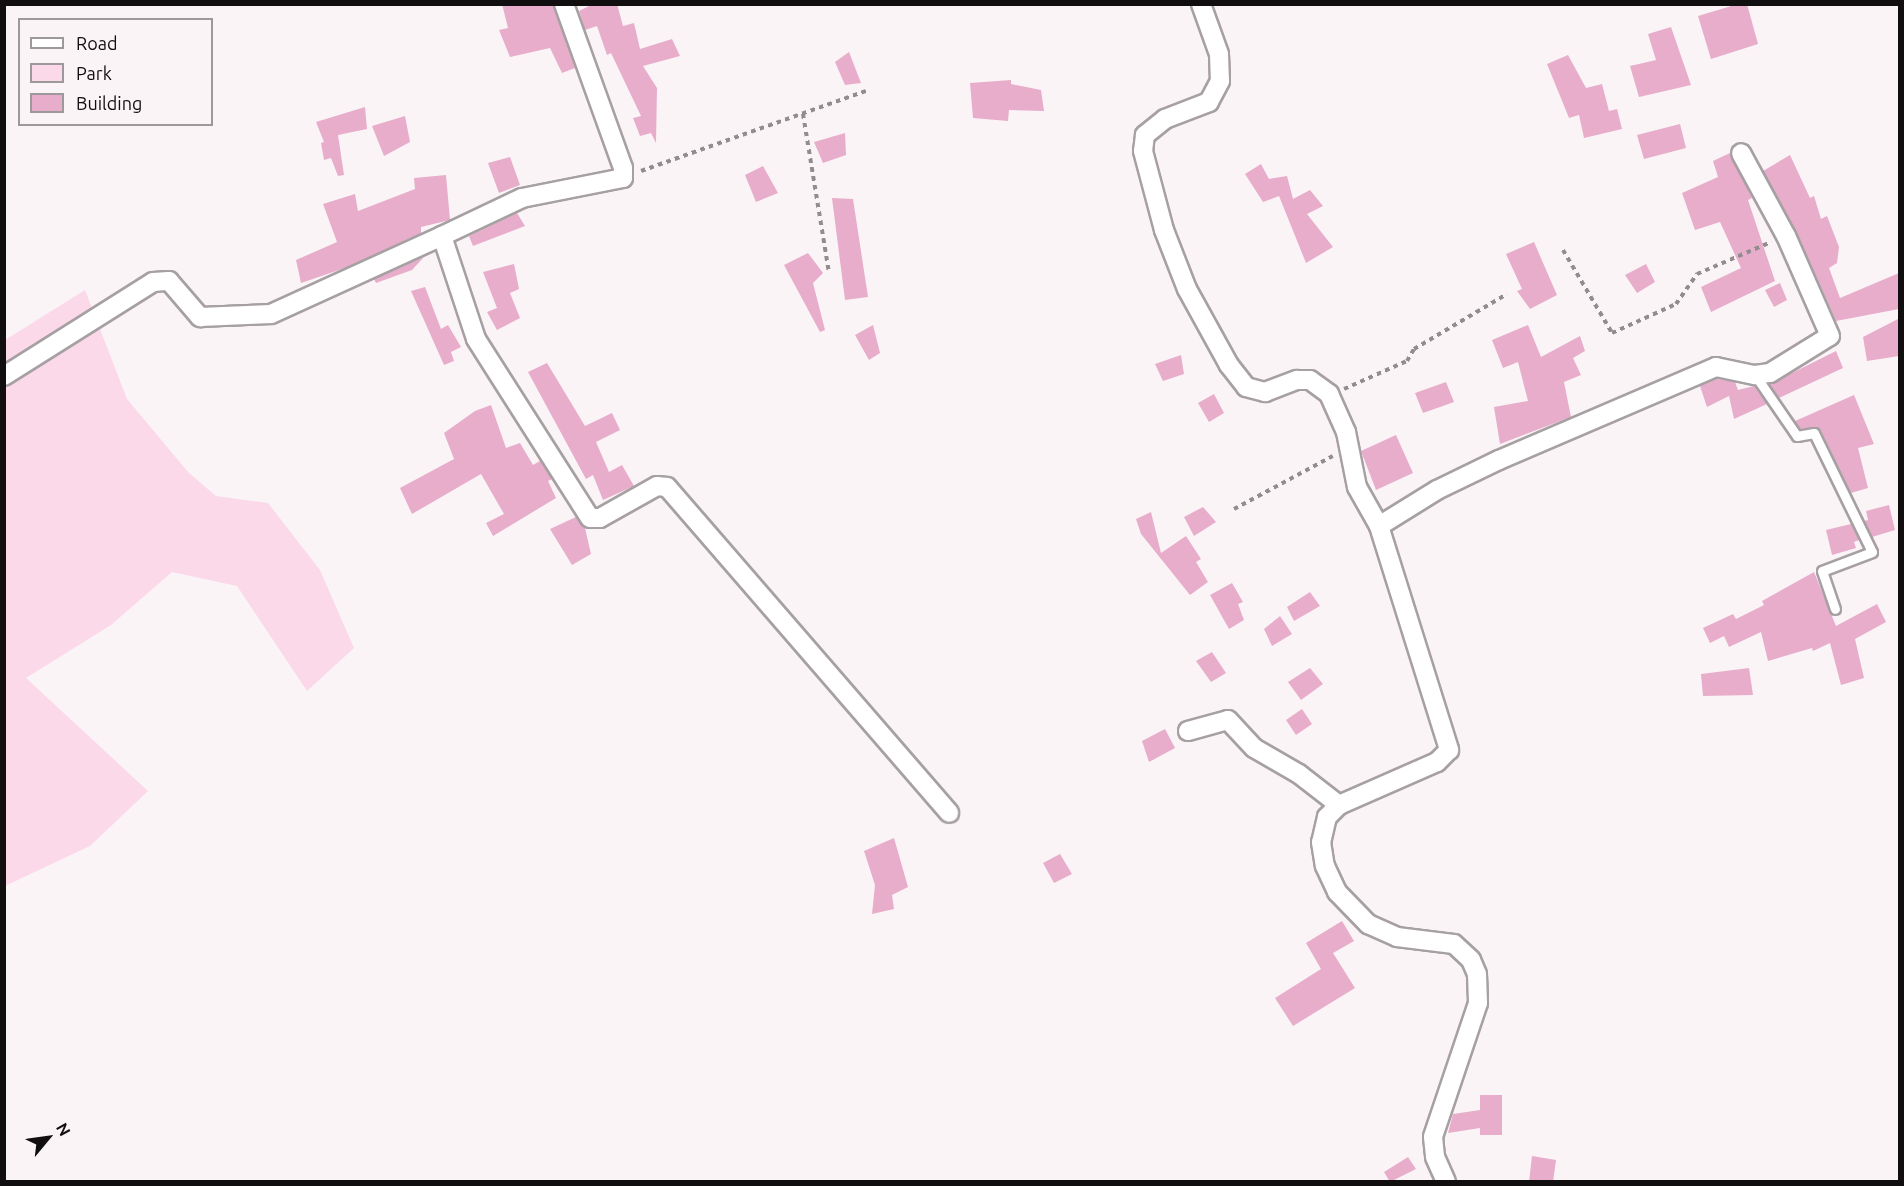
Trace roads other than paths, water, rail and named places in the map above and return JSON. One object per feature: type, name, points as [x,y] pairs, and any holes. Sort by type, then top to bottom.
[{"type":"street","points":[[4,376],[153,282],[169,281],[200,317],[271,314],[522,198],[623,178],[623,168],[564,4]]},
{"type":"street","points":[[1201,4],[1219,54],[1220,81],[1209,102],[1165,119],[1145,135],[1143,151],[1164,230],[1187,289],[1223,356],[1246,387],[1265,392],[1297,380],[1310,380],[1329,394],[1350,447],[1357,488],[1380,526],[1449,750],[1437,762],[1339,805],[1327,817],[1321,842],[1325,866],[1350,909],[1368,924],[1397,937],[1454,945],[1471,960],[1477,974],[1478,1003],[1433,1137],[1435,1156],[1446,1182]]},
{"type":"street","points":[[1380,526],[1437,490],[1499,460],[1716,367],[1755,375],[1770,372],[1830,336],[1786,236],[1741,153]]},
{"type":"street","points":[[442,236],[483,354],[590,518],[600,518],[657,486],[667,487],[949,813]]},
{"type":"street","points":[[1188,731],[1228,720],[1254,748],[1299,774],[1339,805]]},
{"type":"lane","points":[[1755,375],[1797,436],[1814,433],[1872,552],[1822,571],[1835,609]]}]
